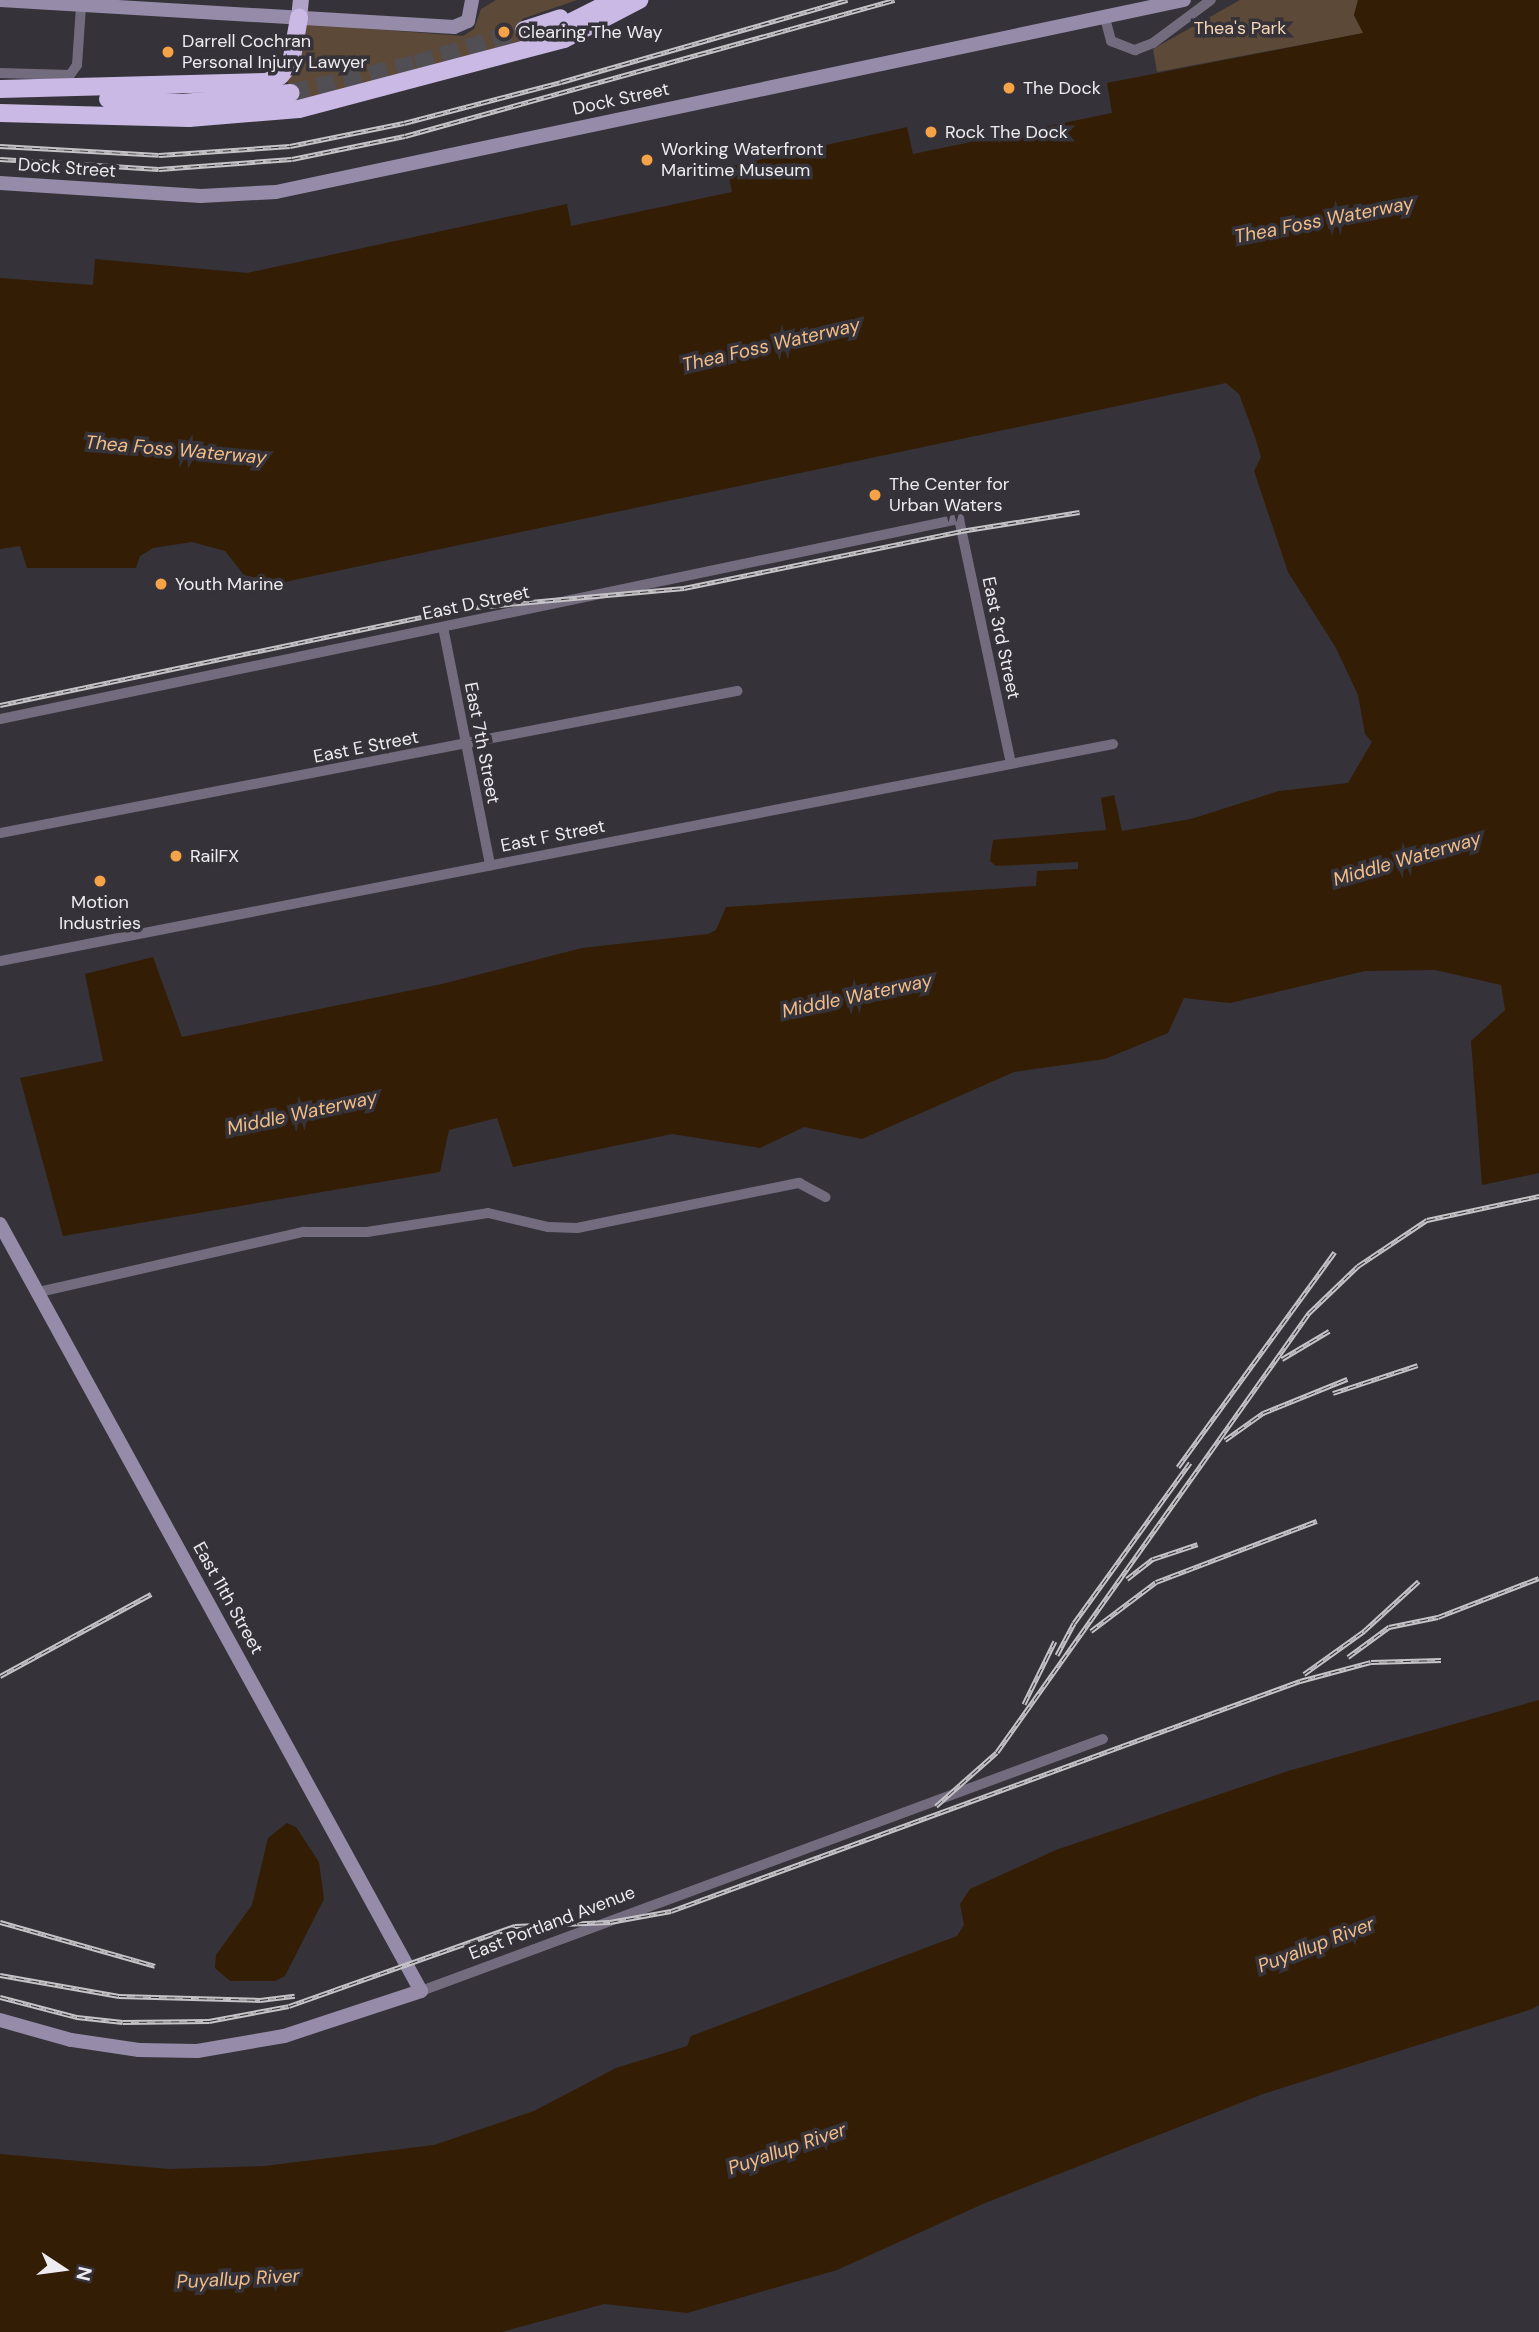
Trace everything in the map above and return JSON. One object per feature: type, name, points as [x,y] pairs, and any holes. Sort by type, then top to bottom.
[{"type":"highway","points":[[494,57],[615,0]]},
{"type":"highway","points":[[0,113],[137,118],[260,115],[333,101],[544,44],[594,27],[639,0]]},
{"type":"highway","points":[[524,30],[598,1]]},
{"type":"highway","points":[[0,89],[267,82],[281,76],[291,63],[300,9]]},
{"type":"highway","points":[[0,89],[183,103],[291,93]]},
{"type":"street","points":[[0,0],[81,6],[300,9],[465,24],[472,0]]},
{"type":"street","name":"Dock Street","points":[[0,183],[201,196],[276,191],[1184,0]]},
{"type":"street","points":[[1105,18],[1111,41],[1135,50],[1153,43],[1211,0]]},
{"type":"street","points":[[0,74],[70,75],[77,65],[81,6]]},
{"type":"street","name":"East D Street","points":[[0,719],[959,519]]},
{"type":"street","name":"East 3rd Street","points":[[959,519],[1011,763]]},
{"type":"street","name":"East 7th Street","points":[[443,627],[490,865]]},
{"type":"street","name":"East E Street","points":[[0,833],[737,691]]},
{"type":"street","name":"East F Street","points":[[0,961],[1113,744]]},
{"type":"street","points":[[39,1292],[304,1232],[367,1232],[488,1213],[548,1227],[577,1228],[799,1183],[825,1197]]},
{"type":"street","name":"East 11th Street","points":[[0,1224],[4,1244],[39,1292],[421,1992]]},
{"type":"street","name":"East Portland Avenue","points":[[0,2020],[94,2044],[197,2051],[284,2036],[421,1992],[1103,1738]]},
{"type":"green space","points":[[496,0],[577,0],[522,19],[522,41],[298,101],[287,81],[300,63],[307,24],[463,36],[474,29],[481,9]]},
{"type":"green space","name":"Thea's Park","points":[[1240,0],[1358,0],[1354,16],[1364,33],[1157,72],[1153,49]]},
{"type":"water","points":[[1358,0],[1539,0],[1539,1173],[1482,1185],[1471,1041],[1505,1010],[1501,985],[1435,970],[1365,971],[1230,1003],[1184,998],[1168,1033],[1105,1059],[1014,1072],[862,1139],[804,1127],[760,1148],[672,1134],[513,1167],[497,1118],[449,1130],[440,1172],[63,1236],[20,1078],[103,1061],[85,974],[153,957],[182,1037],[442,984],[582,948],[708,934],[716,930],[726,907],[1036,886],[1037,871],[1078,869],[1078,862],[996,866],[990,861],[993,840],[1106,830],[1101,798],[1114,795],[1122,831],[1191,819],[1279,791],[1348,783],[1372,742],[1365,734],[1358,695],[1336,648],[1288,572],[1254,471],[1261,457],[1255,437],[1239,394],[1226,383],[280,583],[244,575],[225,551],[192,542],[153,548],[140,556],[136,568],[27,568],[20,546],[0,549],[0,278],[93,285],[95,259],[247,273],[567,204],[571,226],[732,192],[727,167],[907,127],[913,154],[1112,113],[1107,83],[1363,33],[1354,15]]},
{"type":"water","name":"Puyallup River","points":[[1539,1700],[1539,2005],[1532,2009],[1263,2094],[985,2203],[837,2270],[687,2313],[604,2304],[502,2332],[0,2332],[0,2154],[169,2169],[264,2166],[434,2145],[534,2111],[616,2068],[687,2046],[691,2036],[957,1936],[964,1925],[960,1904],[970,1889],[1056,1850],[1288,1771]]},
{"type":"water","points":[[287,1823],[296,1827],[319,1862],[324,1899],[285,1976],[275,1981],[230,1981],[215,1968],[216,1955],[252,1905],[268,1838]]},
{"type":"tunnel","points":[[291,93],[416,64],[524,30]]},
{"type":"railway","points":[[0,146],[159,155],[290,146],[404,123],[561,82],[847,0]]},
{"type":"railway","points":[[0,159],[159,169],[292,159],[405,136],[894,0]]},
{"type":"railway","points":[[0,705],[465,608],[684,588],[961,531],[1079,512]]},
{"type":"railway","points":[[936,1806],[997,1752],[1309,1313],[1358,1266],[1427,1220],[1539,1196]]},
{"type":"railway","points":[[1178,1467],[1335,1252]]},
{"type":"railway","points":[[1282,1359],[1329,1331]]},
{"type":"railway","points":[[1333,1393],[1418,1365]]},
{"type":"railway","points":[[1225,1440],[1263,1413],[1347,1379]]},
{"type":"railway","points":[[1057,1655],[1074,1623],[1190,1463]]},
{"type":"railway","points":[[1091,1631],[1156,1582],[1317,1521]]},
{"type":"railway","points":[[1127,1579],[1153,1559],[1198,1544]]},
{"type":"railway","points":[[1348,1657],[1389,1627],[1438,1617],[1539,1578]]},
{"type":"railway","points":[[1304,1674],[1364,1631],[1419,1581]]},
{"type":"railway","points":[[0,1676],[151,1594]]},
{"type":"railway","points":[[1024,1704],[1055,1641]]},
{"type":"railway","points":[[0,1997],[77,2017],[123,2022],[209,2021],[289,2006],[515,1926],[610,1922],[671,1911],[1300,1681],[1371,1662],[1441,1660]]},
{"type":"railway","points":[[0,1922],[155,1966]]},
{"type":"railway","points":[[0,1975],[119,1996],[260,2000],[295,1996]]},
{"type":"place","name":"Clearing The Way","points":[[504,32]]},
{"type":"place","name":"Darrell Cochran Personal Injury Lawyer","points":[[168,52]]},
{"type":"place","name":"The Dock","points":[[1009,88]]},
{"type":"place","name":"Rock The Dock","points":[[931,132]]},
{"type":"place","name":"Working Waterfront Maritime Museum","points":[[647,160]]},
{"type":"place","name":"The Center for Urban Waters","points":[[875,495]]},
{"type":"place","name":"Youth Marine","points":[[161,584]]},
{"type":"place","name":"RailFX","points":[[176,856]]},
{"type":"place","name":"Motion Industries","points":[[100,881]]},
{"type":"water label","name":"Thea Foss Waterway","points":[[1324,220]]},
{"type":"water label","name":"Thea Foss Waterway","points":[[771,345]]},
{"type":"water label","name":"Thea Foss Waterway","points":[[176,450]]},
{"type":"water label","name":"Middle Waterway","points":[[1407,859]]},
{"type":"water label","name":"Middle Waterway","points":[[857,996]]},
{"type":"water label","name":"Middle Waterway","points":[[302,1113]]}]
